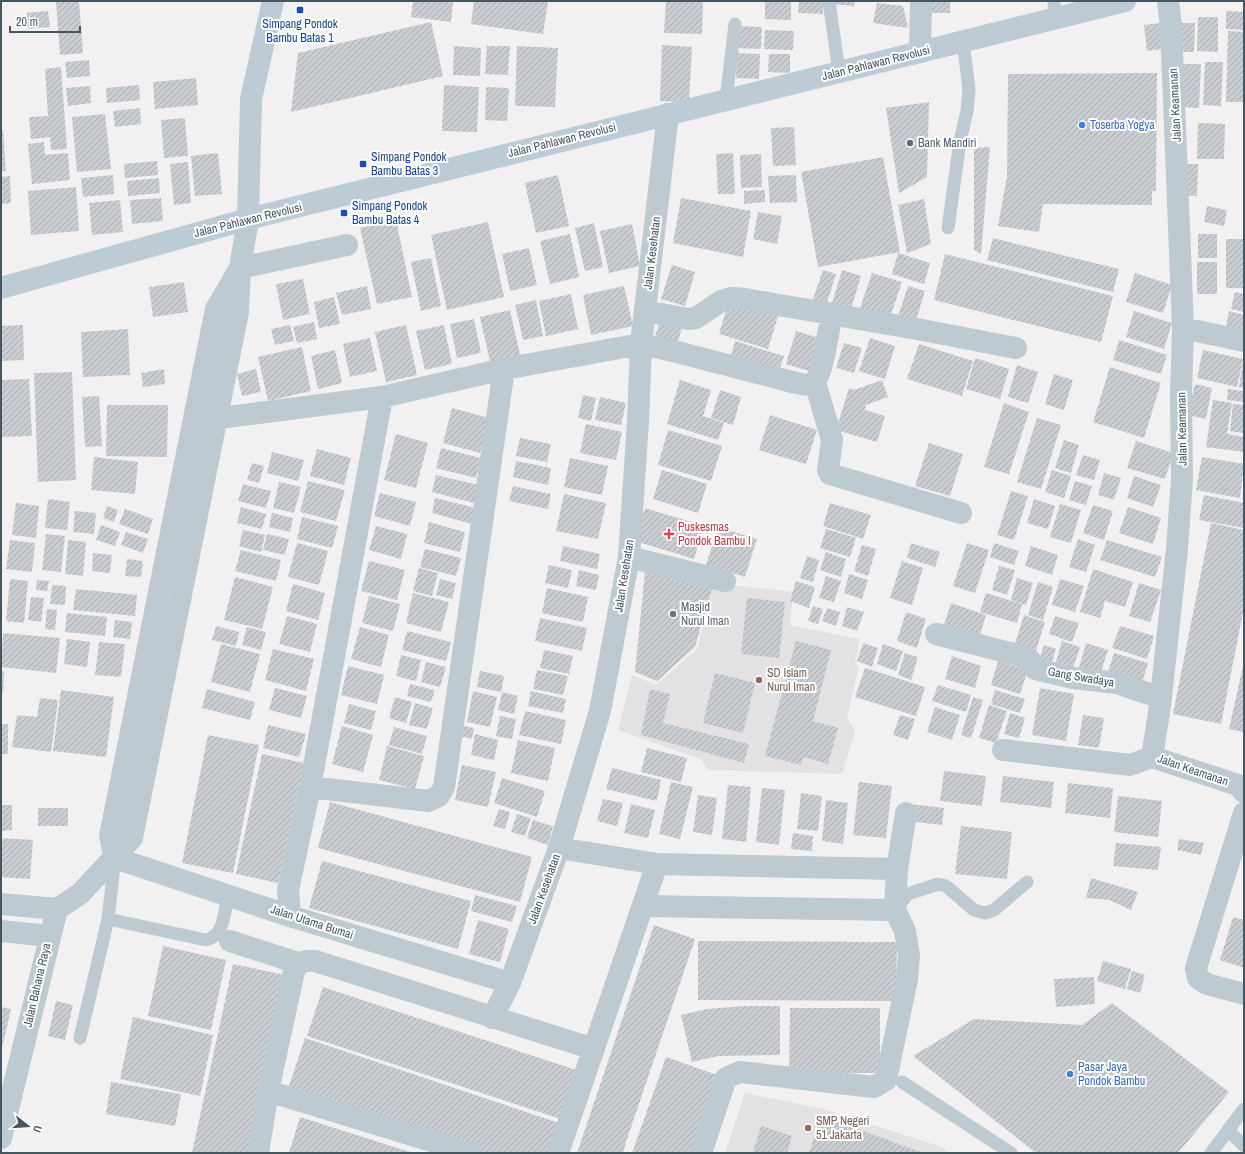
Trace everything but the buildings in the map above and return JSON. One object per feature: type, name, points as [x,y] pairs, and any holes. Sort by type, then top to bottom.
[{"type":"main road","points":[[248,219],[251,99],[273,1]]},
{"type":"main road","name":"Jalan Pahlawan Revolusi","points":[[1,288],[248,219],[963,41],[1054,10],[1125,1]]},
{"type":"street","points":[[920,52],[921,1]]},
{"type":"street","name":"Jalan Keamanan","points":[[1168,1],[1171,34],[1183,328],[1181,396],[1182,479],[1177,549],[1161,698],[1152,757],[1238,785],[1244,792]]},
{"type":"street","name":"Jalan Kesehatan","points":[[492,1018],[510,983],[559,848],[600,711],[629,557],[642,344],[668,114]]},
{"type":"street","points":[[1,904],[57,909],[80,894],[132,838],[238,312],[240,268],[248,219]]},
{"type":"street","points":[[114,858],[110,836],[160,578],[216,309],[240,268],[347,245]]},
{"type":"street","points":[[645,311],[696,318],[721,301],[731,298],[832,313],[1016,348]]},
{"type":"street","points":[[832,313],[821,369],[815,382],[832,440],[828,470],[830,474],[961,513]]},
{"type":"street","points":[[1183,328],[1244,341]]},
{"type":"street","points":[[193,422],[382,398],[504,369],[642,344],[796,383],[806,385],[815,382]]},
{"type":"street","points":[[310,787],[428,801],[439,796],[444,787],[504,369]]},
{"type":"street","points":[[290,916],[288,890],[310,787],[382,398]]},
{"type":"street","points":[[629,557],[724,581]]},
{"type":"street","points":[[160,578],[184,583]]},
{"type":"street","name":"Gang Swadaya","points":[[936,634],[1018,655],[1030,660],[1035,668],[1073,678],[1117,684],[1161,698]]},
{"type":"street","points":[[1003,750],[1130,765],[1152,757]]},
{"type":"street","points":[[701,1153],[726,1078],[740,1072],[874,1087],[886,1080],[907,980],[909,955],[905,931],[894,910],[897,869],[906,813]]},
{"type":"street","points":[[1244,813],[1196,968],[1198,978],[1207,984],[1244,994]]},
{"type":"street","points":[[559,848],[657,864],[897,869]]},
{"type":"street","name":"Jalan Utama Bumai","points":[[114,858],[290,916],[510,983]]},
{"type":"street","points":[[558,1153],[657,864]]},
{"type":"street","points":[[643,906],[894,910]]},
{"type":"street","name":"Jalan Bahana Raya","points":[[1,1138],[49,936],[57,909]]},
{"type":"street","points":[[1,931],[49,936]]},
{"type":"street","points":[[230,941],[298,963]]},
{"type":"street","points":[[258,1153],[268,1091],[294,971],[298,963],[305,960],[315,961],[594,1049]]},
{"type":"street","points":[[268,1091],[471,1153]]},
{"type":"lane","points":[[829,1],[839,72]]},
{"type":"lane","points":[[726,100],[735,24]]},
{"type":"lane","points":[[948,228],[958,154],[968,104],[969,90],[963,41]]},
{"type":"lane","points":[[80,1038],[108,919],[114,858]]},
{"type":"lane","points":[[894,910],[908,894],[938,884],[946,886],[974,910],[985,913],[994,910],[1027,882]]},
{"type":"lane","points":[[108,919],[206,940],[214,938],[220,931],[228,895]]},
{"type":"lane","points":[[902,1082],[1011,1153]]},
{"type":"lane","points":[[1215,1152],[1228,1130],[1244,1109]]},
{"type":"lane","points":[[1228,1130],[1244,1146]]},
{"type":"shaded area","name":"SD Islam Nurul Iman","points":[[711,583],[793,592],[790,625],[860,639],[855,664],[859,667],[847,717],[855,732],[842,774],[709,770],[700,759],[618,730],[632,675],[656,685],[698,648]]},
{"type":"shaded area","name":"SMP Negeri 51 Jakarta","points":[[745,1093],[823,1109],[942,1147],[949,1153],[725,1153]]},
{"type":"place","name":"Simpang Pondok Bambu Batas 1","points":[[300,10]]},
{"type":"place","name":"Toserba Yogya","points":[[1082,125]]},
{"type":"place","name":"Bank Mandiri","points":[[910,143]]},
{"type":"place","name":"Simpang Pondok Bambu Batas 3","points":[[363,164]]},
{"type":"place","name":"Simpang Pondok Bambu Batas 4","points":[[344,213]]},
{"type":"place","name":"Puskesmas Pondok Bambu I","points":[[669,534]]},
{"type":"place","name":"Masjid Nurul Iman","points":[[673,614]]},
{"type":"place","name":"SD Islam Nurul Iman","points":[[759,680]]},
{"type":"place","name":"Pasar Jaya Pondok Bambu","points":[[1070,1074]]},
{"type":"place","name":"SMP Negeri 51 Jakarta","points":[[808,1128]]}]
